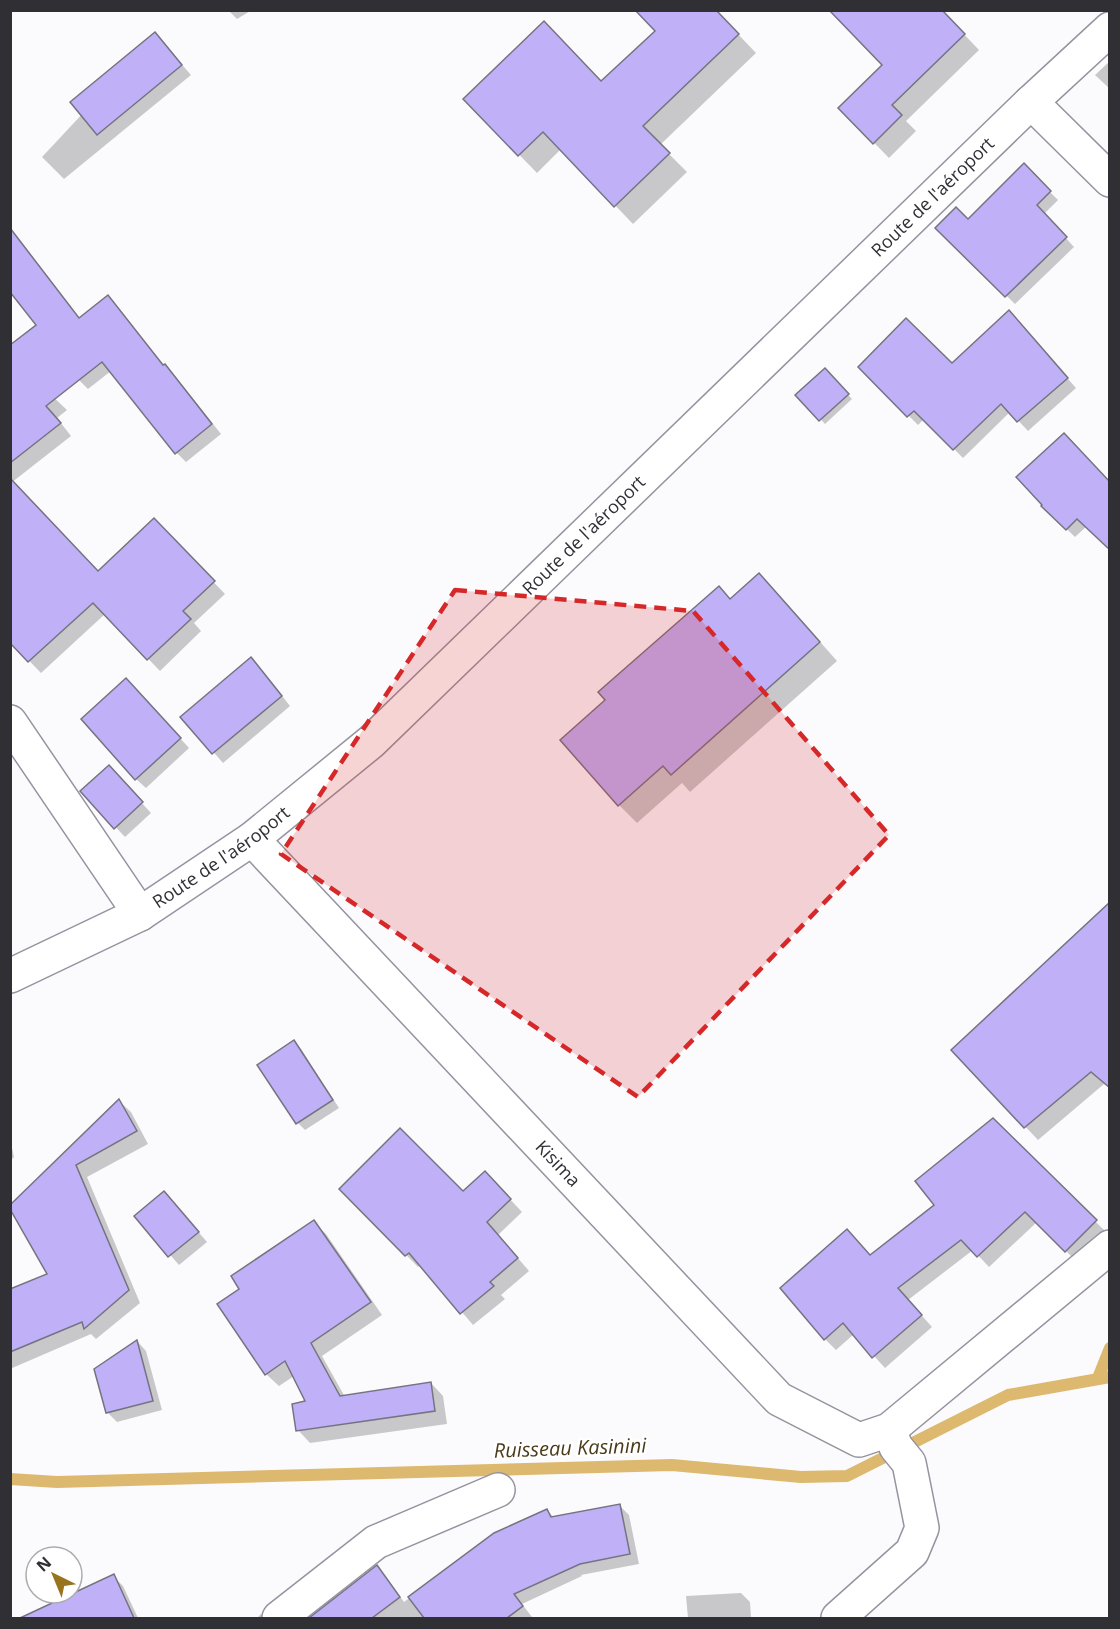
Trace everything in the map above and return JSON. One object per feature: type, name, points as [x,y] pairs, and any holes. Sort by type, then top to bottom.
[{"type":"street","name":"Route de l'aéroport","points":[[10,976],[140,914],[252,839],[371,742],[1031,102],[1110,29]]},
{"type":"street","points":[[1031,102],[1110,180]]},
{"type":"street","points":[[10,722],[140,914]]},
{"type":"street","name":"Kisima","points":[[252,839],[780,1399],[859,1440],[898,1447]]},
{"type":"street","points":[[838,1618],[912,1552],[922,1528],[898,1447],[1110,1247]]},
{"type":"street","points":[[279,1618],[376,1542],[498,1490]]},
{"type":"highlighted area","points":[[455,590],[693,611],[889,835],[638,1097],[281,854]]},
{"type":"building","points":[[635,10],[716,10],[739,34],[643,126],[670,153],[614,207],[543,132],[518,156],[463,99],[544,21],[601,81],[655,31]]},
{"type":"building","points":[[829,10],[942,10],[965,34],[892,105],[902,115],[873,144],[838,108],[882,65]]},
{"type":"building","points":[[155,32],[182,65],[97,135],[70,102]]},
{"type":"building","points":[[1024,163],[1051,191],[1037,205],[1067,237],[1005,297],[935,228],[956,207],[968,219]]},
{"type":"building","points":[[10,228],[79,318],[108,295],[212,424],[175,454],[102,362],[46,406],[61,423],[10,463],[10,345],[36,325],[10,292]]},
{"type":"building","points":[[1009,310],[1068,378],[1017,422],[1001,404],[953,450],[914,411],[907,417],[858,367],[906,318],[952,363]]},
{"type":"building","points":[[825,368],[849,394],[819,421],[795,395]]},
{"type":"building","points":[[1064,433],[1110,482],[1110,550],[1077,519],[1066,530],[1016,477]]},
{"type":"building","points":[[10,478],[98,571],[154,518],[215,581],[183,611],[191,619],[147,660],[93,603],[28,662],[10,643]]},
{"type":"building","points":[[759,573],[820,642],[671,775],[663,766],[618,806],[560,740],[605,700],[598,692],[719,586],[730,599]]},
{"type":"building","points":[[251,657],[282,696],[212,754],[180,717]]},
{"type":"building","points":[[126,678],[181,738],[135,780],[81,719]]},
{"type":"building","points":[[109,765],[143,802],[114,829],[80,791]]},
{"type":"building","points":[[1110,902],[1110,1088],[1091,1072],[1024,1128],[951,1050]]},
{"type":"building","points":[[294,1040],[333,1100],[296,1124],[257,1065]]},
{"type":"building","points":[[119,1099],[137,1131],[76,1165],[129,1290],[84,1329],[82,1322],[10,1352],[10,1289],[47,1274],[10,1209],[10,1205]]},
{"type":"building","points":[[993,1118],[1097,1220],[1065,1252],[1025,1212],[977,1257],[961,1240],[898,1288],[922,1315],[872,1358],[843,1323],[824,1340],[780,1288],[847,1229],[870,1255],[934,1205],[915,1181]]},
{"type":"building","points":[[400,1128],[463,1191],[485,1171],[511,1199],[487,1222],[518,1258],[490,1282],[494,1286],[460,1314],[409,1253],[405,1256],[339,1189]]},
{"type":"building","points":[[164,1191],[199,1232],[168,1257],[134,1216]]},
{"type":"building","points":[[314,1220],[371,1302],[311,1343],[340,1396],[431,1382],[435,1411],[296,1431],[292,1404],[305,1401],[285,1361],[265,1375],[217,1304],[239,1289],[231,1276]]},
{"type":"building","points":[[137,1340],[153,1401],[106,1413],[94,1369]]},
{"type":"building","points":[[620,1504],[630,1554],[580,1564],[514,1594],[523,1606],[507,1618],[424,1618],[408,1597],[494,1533],[547,1509],[551,1517]]},
{"type":"building","points":[[377,1565],[400,1597],[372,1618],[309,1618]]},
{"type":"building","points":[[114,1574],[134,1618],[20,1618],[48,1605],[84,1605],[84,1588]]},
{"type":"waterway","points":[[1098,1378],[1110,1348]]},
{"type":"waterway","name":"Ruisseau Kasinini","points":[[10,1479],[57,1482],[672,1465],[801,1477],[847,1476],[1008,1395],[1110,1377]]}]
